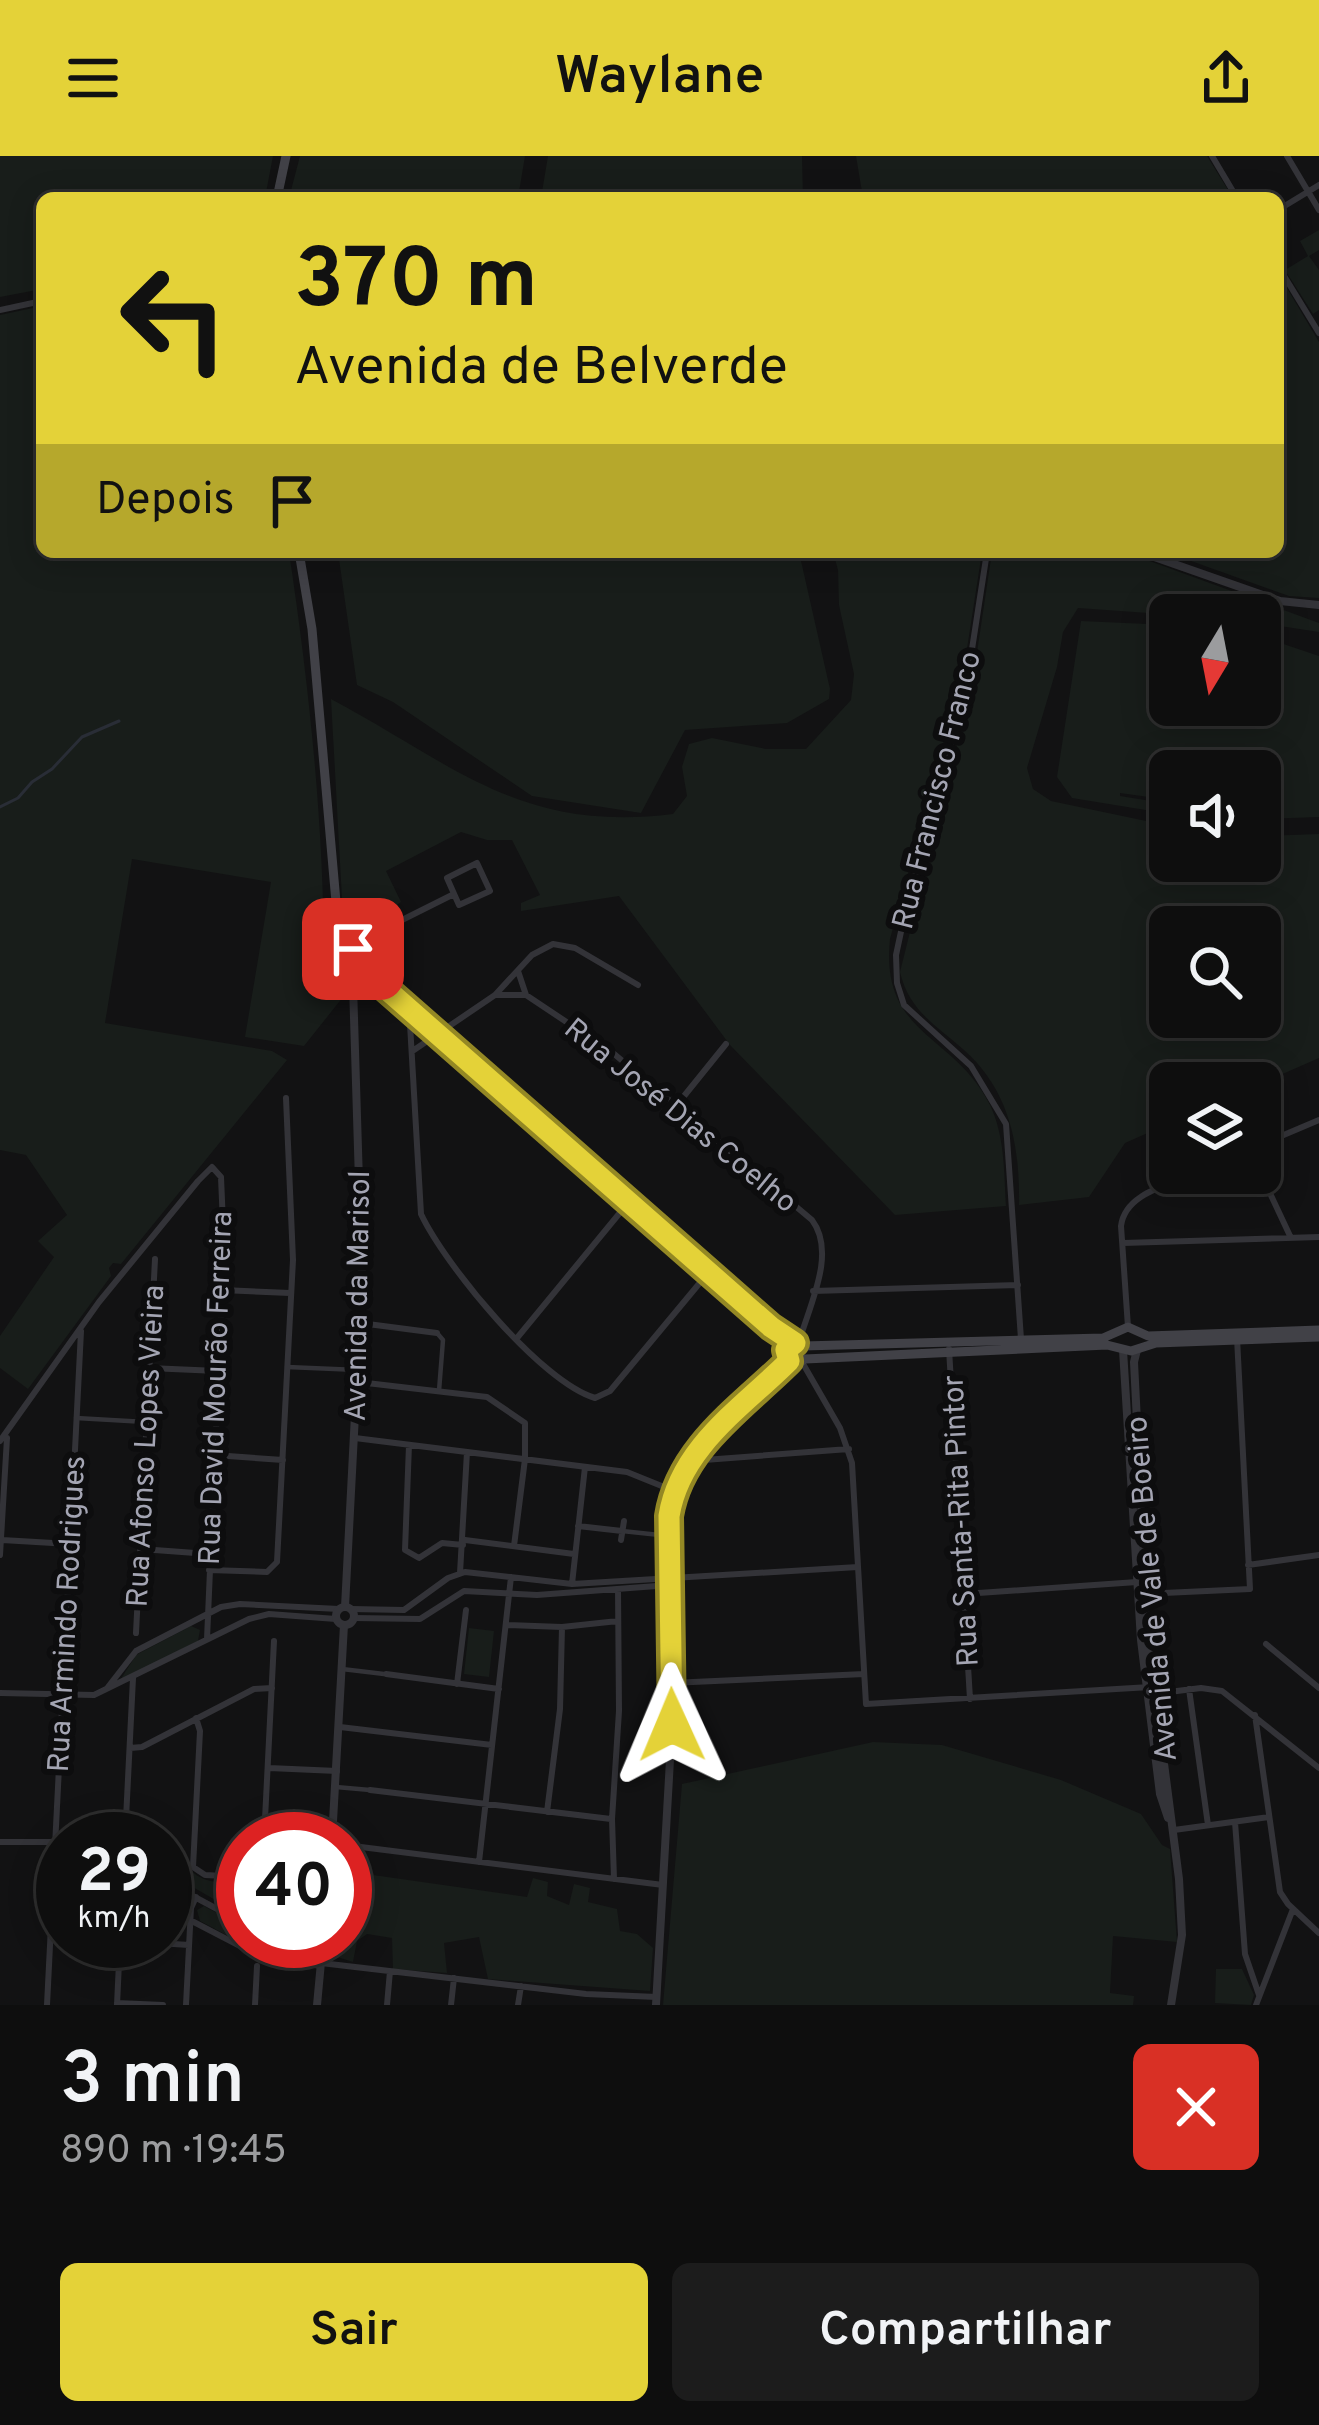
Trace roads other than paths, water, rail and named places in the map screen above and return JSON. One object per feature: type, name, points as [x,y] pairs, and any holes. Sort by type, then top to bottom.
[{"type":"main road","points":[[278,192],[286,156]]},
{"type":"main road","points":[[300,558],[311,629],[339,936],[337,974],[432,1034],[707,1275],[795,1359],[949,1347]]},
{"type":"main road","points":[[334,906],[360,950],[370,958],[376,979],[432,1034],[623,1210],[799,1344],[1021,1345],[1103,1338],[1124,1329],[1152,1336],[1319,1333]]},
{"type":"main road","points":[[337,959],[346,950],[360,950]]},
{"type":"main road","points":[[357,984],[372,970]]},
{"type":"main road","points":[[1122,1349],[1117,1340],[1124,1329]]},
{"type":"main road","points":[[1138,1347],[1139,1333]]},
{"type":"main road","points":[[1021,1345],[1122,1349],[1237,1336]]},
{"type":"main road","points":[[795,1359],[799,1344]]},
{"type":"main road","points":[[795,1359],[799,1344]]},
{"type":"street","points":[[1212,156],[1233,192]]},
{"type":"street","points":[[1287,156],[1319,210]]},
{"type":"street","points":[[1284,206],[1319,185]]},
{"type":"street","points":[[1284,276],[1319,333]]},
{"type":"street","points":[[0,310],[36,302]]},
{"type":"street","points":[[1310,319],[1319,313]]},
{"type":"street","name":"Rua Francisco Franco","points":[[986,558],[966,688],[896,955],[897,982],[904,1004],[971,1066],[1006,1124],[1021,1345]]},
{"type":"street","points":[[1157,558],[1280,601],[1319,605]]},
{"type":"street","points":[[477,862],[490,891],[460,905],[454,894],[447,878],[477,862]]},
{"type":"street","points":[[360,950],[400,921],[454,894]]},
{"type":"street","points":[[414,1050],[495,995],[543,947],[564,944],[638,985]]},
{"type":"street","points":[[495,995],[526,995],[518,971]]},
{"type":"street","name":"Avenida da Marisol","points":[[334,1812],[360,1323],[357,984]]},
{"type":"street","name":"Rua José Dias Coelho","points":[[526,995],[613,1053],[812,1220],[824,1244],[799,1344]]},
{"type":"street","points":[[409,1020],[422,1214],[434,1240],[549,1373],[576,1393],[595,1398],[610,1391],[707,1275]]},
{"type":"street","points":[[676,1106],[726,1044]]},
{"type":"street","points":[[209,1570],[274,1569],[293,1239],[286,1098]]},
{"type":"street","points":[[1281,1136],[1319,1120]]},
{"type":"street","name":"Rua David Mourão Ferreira","points":[[82,1328],[212,1166],[219,1172],[222,1187],[222,1290],[207,1640]]},
{"type":"street","points":[[1124,1329],[1122,1218],[1128,1205],[1151,1194]]},
{"type":"street","points":[[1270,1194],[1291,1238]]},
{"type":"street","points":[[517,1338],[623,1210]]},
{"type":"street","points":[[1123,1243],[1319,1237]]},
{"type":"street","name":"Rua Afonso Lopes Vieira","points":[[136,1633],[155,1259]]},
{"type":"street","points":[[813,1292],[1018,1285]]},
{"type":"street","points":[[222,1290],[291,1294]]},
{"type":"street","points":[[360,1323],[437,1333],[443,1340],[439,1391]]},
{"type":"street","points":[[0,1555],[4,1438],[82,1328]]},
{"type":"street","name":"Rua Armindo Rodrigues","points":[[60,1812],[82,1328]]},
{"type":"street","points":[[1143,1594],[1250,1589],[1237,1336]]},
{"type":"street","name":"Rua Santa-Rita Pintor","points":[[949,1347],[970,1699]]},
{"type":"street","name":"Avenida de Vale de Boeiro","points":[[1138,1347],[1134,1362],[1142,1582]]},
{"type":"street","name":"Avenida de Vale de Boeiro","points":[[1122,1349],[1150,1691],[1174,1830],[1182,1935],[1171,2005]]},
{"type":"street","points":[[59,1359],[79,1366]]},
{"type":"street","points":[[367,1968],[656,2001],[671,1683],[669,1536],[674,1491],[688,1461],[795,1359],[849,1449],[866,1704],[1222,1691],[1319,1768]]},
{"type":"street","points":[[287,1366],[358,1370]]},
{"type":"street","points":[[148,1367],[218,1371]]},
{"type":"street","points":[[358,1382],[490,1398],[525,1423],[514,1546]]},
{"type":"street","points":[[76,1418],[146,1422]]},
{"type":"street","points":[[355,1438],[633,1473],[674,1491]]},
{"type":"street","points":[[409,1445],[405,1550],[419,1558],[442,1543],[463,1542],[574,1554]]},
{"type":"street","points":[[688,1461],[849,1449]]},
{"type":"street","points":[[460,1573],[467,1452]]},
{"type":"street","points":[[214,1455],[283,1460]]},
{"type":"street","points":[[572,1584],[585,1467]]},
{"type":"street","points":[[622,1536],[624,1521]]},
{"type":"street","points":[[578,1526],[622,1536],[669,1536]]},
{"type":"street","points":[[1,1540],[70,1544]]},
{"type":"street","points":[[141,1549],[209,1554]]},
{"type":"street","points":[[1248,1565],[1319,1555]]},
{"type":"street","points":[[0,1693],[100,1693],[262,1615],[404,1610],[460,1573],[572,1584],[859,1567]]},
{"type":"street","points":[[479,1862],[511,1577]]},
{"type":"street","points":[[100,1693],[133,1653],[206,1613],[240,1604],[414,1620],[464,1591],[619,1589],[670,1581]]},
{"type":"street","points":[[964,1594],[1142,1582]]},
{"type":"street","points":[[614,1879],[619,1589]]},
{"type":"street","points":[[457,1684],[466,1610]]},
{"type":"street","points":[[506,1625],[562,1627],[618,1621]]},
{"type":"street","points":[[547,1812],[560,1708],[562,1627]]},
{"type":"street","points":[[266,1812],[274,1641]]},
{"type":"street","points":[[1266,1644],[1319,1688]]},
{"type":"street","points":[[342,1669],[499,1689]]},
{"type":"street","points":[[671,1683],[864,1673]]},
{"type":"street","points":[[126,1812],[134,1678]]},
{"type":"street","points":[[130,1748],[142,1747],[254,1689],[272,1688]]},
{"type":"street","points":[[1189,1690],[1208,1825]]},
{"type":"street","points":[[1255,1715],[1280,1892],[1319,1933]]},
{"type":"street","points":[[196,1718],[200,1731],[194,1867],[205,1876],[216,1876]]},
{"type":"street","points":[[340,1727],[492,1745]]},
{"type":"street","points":[[267,1768],[337,1771]]},
{"type":"street","points":[[336,1787],[612,1820]]},
{"type":"street","points":[[1174,1830],[1269,1817]]},
{"type":"street","points":[[1235,1822],[1245,1954],[1259,1995]]},
{"type":"street","points":[[0,1843],[36,1842]]},
{"type":"street","points":[[372,1848],[663,1885]]},
{"type":"street","points":[[192,1896],[216,1909]]},
{"type":"street","points":[[192,1913],[196,1898]]},
{"type":"street","points":[[1256,2005],[1293,1909]]},
{"type":"street","name":"Rua Armindo Rodrigues","points":[[47,2005],[50,1968]]},
{"type":"street","points":[[121,1968],[117,2004],[163,2005]]},
{"type":"street","points":[[186,2005],[188,1968]]},
{"type":"street","points":[[255,2005],[257,1968]]},
{"type":"street","points":[[317,2005],[320,1968]]},
{"type":"street","points":[[387,2005],[390,1971]]},
{"type":"street","points":[[452,2005],[454,1978]]},
{"type":"street","points":[[518,2005],[521,1986]]},
{"type":"street","points":[[584,2005],[586,1994]]},
{"type":"waterway","points":[[0,807],[52,769],[82,737],[119,721]]}]
